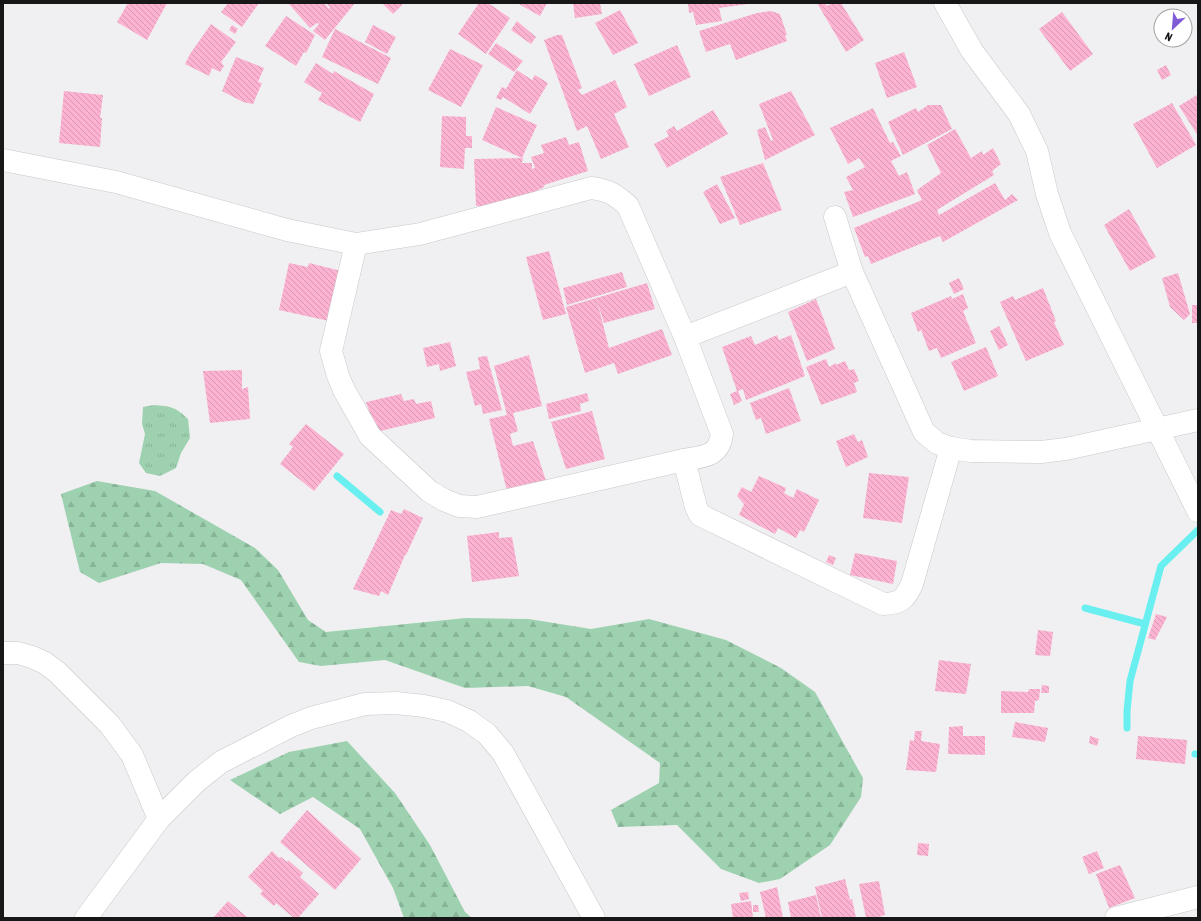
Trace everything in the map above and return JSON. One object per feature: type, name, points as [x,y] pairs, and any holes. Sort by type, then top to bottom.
[{"type":"street","points":[[945,3],[972,51],[1019,114],[1037,151],[1047,194],[1060,233],[1198,511]]},
{"type":"street","points":[[3,160],[116,182],[287,230],[356,244],[420,234],[590,188],[605,189],[618,197],[628,206],[685,337],[722,434],[721,443],[709,456],[684,460],[478,507],[459,506],[444,500],[429,491],[370,436],[344,390],[338,376],[331,351],[356,244]]},
{"type":"street","points":[[835,216],[852,272],[924,432],[937,443],[951,448],[971,451],[1041,452],[1066,449],[1198,420]]},
{"type":"street","points":[[685,337],[852,272]]},
{"type":"street","points":[[684,460],[696,507],[700,515],[883,604],[895,603],[906,597],[912,584],[951,448]]},
{"type":"street","points":[[3,653],[18,653],[45,663],[57,672],[110,725],[132,755],[159,819]]},
{"type":"street","points":[[86,918],[159,819],[196,781],[221,762],[311,718],[365,704],[396,703],[424,706],[447,711],[469,721],[487,734],[503,753],[594,918]]},
{"type":"street","points":[[1116,918],[1198,897]]},
{"type":"green space","points":[[154,405],[172,408],[184,415],[188,419],[190,438],[181,453],[176,468],[160,476],[146,473],[139,463],[145,434],[142,424],[143,407]]},
{"type":"green space","points":[[97,481],[155,491],[255,548],[278,570],[308,620],[326,632],[466,618],[529,619],[591,629],[649,619],[726,640],[781,668],[815,692],[863,778],[861,797],[830,845],[780,879],[759,883],[721,869],[677,825],[618,827],[611,810],[659,783],[660,763],[566,697],[528,686],[465,688],[385,660],[321,666],[299,662],[241,580],[203,564],[161,563],[99,583],[80,572],[61,494]]},
{"type":"green space","points":[[347,741],[395,793],[430,845],[465,912],[472,918],[404,918],[393,888],[360,829],[313,797],[280,814],[230,780],[289,752]]},
{"type":"building","points":[[128,3],[167,3],[147,40],[117,22]]},
{"type":"building","points":[[228,3],[259,3],[242,27],[221,12]]},
{"type":"building","points":[[288,3],[324,3],[329,9],[330,7],[326,3],[355,3],[325,40],[313,31],[319,24],[317,23],[310,28]]},
{"type":"building","points":[[382,3],[404,3],[393,14]]},
{"type":"building","points":[[479,3],[488,3],[510,18],[486,54],[458,34]]},
{"type":"building","points":[[517,3],[547,3],[540,16]]},
{"type":"building","points":[[573,3],[600,3],[602,14],[575,18]]},
{"type":"building","points":[[688,3],[748,4],[719,8],[722,21],[696,25],[693,12],[689,13]]},
{"type":"building","points":[[817,3],[825,3],[827,6],[832,3],[841,3],[864,40],[846,52]]},
{"type":"building","points":[[620,10],[638,43],[613,55],[595,23]]},
{"type":"building","points":[[771,11],[780,14],[787,35],[785,35],[787,41],[736,60],[730,44],[706,52],[699,31],[757,13]]},
{"type":"building","points":[[1062,12],[1093,54],[1070,71],[1039,29]]},
{"type":"building","points":[[286,16],[315,35],[306,53],[304,52],[296,66],[265,46]]},
{"type":"building","points":[[517,21],[536,37],[531,44],[511,30]]},
{"type":"building","points":[[211,24],[236,42],[221,62],[224,66],[220,72],[212,68],[209,76],[185,64],[190,54]]},
{"type":"building","points":[[232,25],[238,29],[235,34],[229,30]]},
{"type":"building","points":[[373,25],[396,37],[387,54],[365,42]]},
{"type":"building","points":[[335,29],[391,58],[378,84],[322,57]]},
{"type":"building","points":[[557,35],[562,35],[582,88],[578,90],[582,95],[615,80],[627,107],[614,114],[629,147],[601,159],[587,126],[577,131],[544,40]]},
{"type":"building","points":[[496,43],[523,61],[514,72],[488,54]]},
{"type":"building","points":[[677,45],[691,77],[649,96],[634,64]]},
{"type":"building","points":[[450,49],[483,65],[461,107],[428,90]]},
{"type":"building","points":[[904,52],[917,87],[887,98],[875,63]]},
{"type":"building","points":[[236,57],[264,68],[258,82],[262,83],[253,104],[243,102],[222,91]]},
{"type":"building","points":[[316,63],[333,74],[334,71],[374,94],[360,122],[318,100],[322,93],[304,82]]},
{"type":"building","points":[[1166,65],[1171,75],[1162,80],[1157,70]]},
{"type":"building","points":[[517,70],[532,80],[535,75],[548,83],[530,114],[503,97],[501,100],[496,98],[502,87],[506,89]]},
{"type":"building","points":[[64,91],[103,95],[100,118],[102,118],[100,147],[59,143]]},
{"type":"building","points":[[791,91],[815,135],[765,160],[757,130],[765,127],[771,141],[773,140],[759,104]]},
{"type":"building","points":[[1197,95],[1198,97],[1198,136],[1179,106]]},
{"type":"building","points":[[1172,103],[1196,145],[1157,168],[1133,124]]},
{"type":"building","points":[[928,105],[941,105],[952,129],[903,155],[888,122],[916,108],[918,112]]},
{"type":"building","points":[[496,107],[537,125],[522,158],[482,140]]},
{"type":"building","points":[[873,108],[890,143],[893,142],[901,156],[891,161],[899,176],[907,172],[915,194],[853,217],[844,192],[853,190],[846,177],[865,167],[859,158],[848,164],[830,128]]},
{"type":"building","points":[[713,110],[728,134],[667,168],[654,144],[669,136],[666,131],[674,126],[677,131]]},
{"type":"building","points":[[442,116],[466,117],[466,136],[472,136],[472,148],[465,148],[464,169],[440,167]]},
{"type":"building","points":[[955,129],[971,158],[982,151],[983,155],[993,148],[1001,164],[992,171],[994,175],[937,210],[939,215],[995,183],[1005,200],[1012,194],[1018,200],[943,242],[940,236],[871,264],[868,256],[865,257],[854,228],[922,200],[917,190],[941,173],[927,145]]},
{"type":"building","points":[[566,137],[569,145],[579,142],[588,171],[544,185],[544,187],[519,199],[488,206],[476,206],[474,159],[523,158],[522,163],[532,163],[532,169],[535,168],[531,157],[544,153],[541,145]]},
{"type":"building","points":[[763,163],[782,210],[740,225],[720,177]]},
{"type":"building","points":[[717,184],[735,218],[720,224],[703,192]]},
{"type":"building","points":[[1129,209],[1156,257],[1130,271],[1104,225]]},
{"type":"building","points":[[549,251],[566,314],[543,320],[526,257]]},
{"type":"building","points":[[289,263],[308,267],[309,263],[341,271],[329,321],[279,310]]},
{"type":"building","points":[[622,272],[627,287],[567,305],[563,288]]},
{"type":"building","points":[[1178,273],[1190,314],[1184,320],[1170,307],[1162,278]]},
{"type":"building","points":[[959,278],[964,289],[954,294],[949,283]]},
{"type":"building","points":[[647,283],[655,309],[604,323],[597,301],[609,348],[662,329],[672,355],[618,374],[614,363],[585,373],[566,307]]},
{"type":"building","points":[[1043,288],[1056,321],[1054,322],[1064,345],[1026,361],[1000,302],[1013,296],[1015,300]]},
{"type":"building","points":[[963,294],[968,308],[963,311],[976,343],[941,358],[937,348],[929,351],[921,330],[918,332],[911,313],[951,296],[952,299]]},
{"type":"building","points":[[816,299],[835,349],[807,361],[788,312]]},
{"type":"building","points":[[1192,305],[1198,305],[1198,323],[1192,323]]},
{"type":"building","points":[[999,326],[1008,345],[999,350],[990,331]]},
{"type":"building","points":[[777,335],[779,340],[791,335],[805,376],[746,400],[743,389],[738,391],[742,401],[734,405],[730,394],[737,391],[722,347],[751,336],[755,345]]},
{"type":"building","points":[[450,342],[456,366],[440,371],[439,364],[427,367],[423,348]]},
{"type":"building","points":[[986,347],[998,376],[964,391],[951,362]]},
{"type":"building","points":[[529,355],[542,406],[513,413],[518,431],[510,434],[513,446],[533,441],[547,484],[508,495],[489,419],[507,415],[494,366]]},
{"type":"building","points":[[487,356],[502,410],[483,414],[481,404],[475,406],[466,372],[480,369],[478,357]]},
{"type":"building","points":[[826,359],[829,367],[836,363],[836,365],[845,361],[849,370],[854,369],[859,381],[854,383],[857,392],[821,405],[806,367]]},
{"type":"building","points":[[242,370],[242,389],[248,387],[250,419],[210,423],[203,371]]},
{"type":"building","points":[[789,388],[801,421],[766,434],[761,418],[756,420],[750,403]]},
{"type":"building","points":[[587,393],[589,401],[580,404],[581,411],[549,419],[546,404]]},
{"type":"building","points":[[401,394],[404,401],[414,399],[416,404],[431,401],[435,418],[376,432],[366,402]]},
{"type":"building","points":[[592,411],[605,459],[566,469],[551,422]]},
{"type":"building","points":[[306,424],[344,454],[314,491],[280,464],[293,447],[289,444]]},
{"type":"building","points":[[854,434],[858,442],[862,440],[868,457],[846,467],[836,441]]},
{"type":"building","points":[[869,473],[909,477],[902,523],[863,518]]},
{"type":"building","points":[[759,476],[786,488],[784,493],[793,498],[797,489],[819,500],[804,532],[800,530],[796,538],[778,528],[775,534],[739,515],[744,504],[737,496],[742,487],[751,492]]},
{"type":"building","points":[[404,509],[423,518],[388,595],[381,591],[379,596],[353,589],[391,510],[401,514]]},
{"type":"building","points":[[499,532],[499,538],[512,537],[519,576],[472,582],[467,536]]},
{"type":"building","points":[[855,553],[897,561],[893,584],[850,575]]},
{"type":"building","points":[[829,555],[836,558],[833,565],[826,562]]},
{"type":"building","points":[[1156,614],[1167,617],[1155,640],[1148,638]]},
{"type":"building","points":[[1038,630],[1053,632],[1050,656],[1035,655]]},
{"type":"building","points":[[939,660],[971,664],[966,694],[935,691]]},
{"type":"building","points":[[1042,685],[1049,686],[1049,693],[1041,693]]},
{"type":"building","points":[[1029,689],[1040,689],[1039,700],[1035,701],[1034,713],[1001,713],[1001,691],[1028,692]]},
{"type":"building","points":[[1015,722],[1048,728],[1045,742],[1012,737]]},
{"type":"building","points":[[963,726],[963,736],[985,736],[985,755],[948,754],[949,727]]},
{"type":"building","points":[[915,731],[922,731],[921,741],[940,744],[936,772],[906,770],[910,740],[914,741]]},
{"type":"building","points":[[1090,736],[1099,739],[1097,746],[1089,743]]},
{"type":"building","points":[[1138,736],[1187,740],[1185,764],[1136,759]]},
{"type":"building","points":[[307,810],[361,859],[335,890],[280,842]]},
{"type":"building","points":[[918,843],[929,844],[928,856],[917,855]]},
{"type":"building","points":[[272,851],[279,858],[281,857],[287,862],[288,860],[303,873],[300,877],[319,894],[298,918],[294,918],[276,903],[274,906],[260,894],[263,891],[248,877]]},
{"type":"building","points":[[1097,851],[1104,868],[1089,874],[1082,857]]},
{"type":"building","points":[[1120,865],[1135,898],[1109,908],[1096,874]]},
{"type":"building","points":[[845,879],[850,900],[852,899],[856,918],[822,918],[815,887]]},
{"type":"building","points":[[879,881],[885,915],[875,918],[866,918],[859,884]]},
{"type":"building","points":[[777,887],[783,918],[766,918],[760,892]]},
{"type":"building","points":[[748,892],[749,899],[741,901],[739,893]]},
{"type":"building","points":[[816,895],[821,918],[791,918],[788,902]]},
{"type":"building","points":[[228,901],[248,918],[213,918]]},
{"type":"building","points":[[751,901],[753,918],[733,918],[731,904]]},
{"type":"building","points":[[753,905],[758,905],[759,912],[753,912]]},
{"type":"waterway","points":[[337,476],[380,512]]},
{"type":"waterway","points":[[1127,728],[1130,681],[1161,566],[1198,530]]},
{"type":"waterway","points":[[1085,608],[1145,624]]}]
